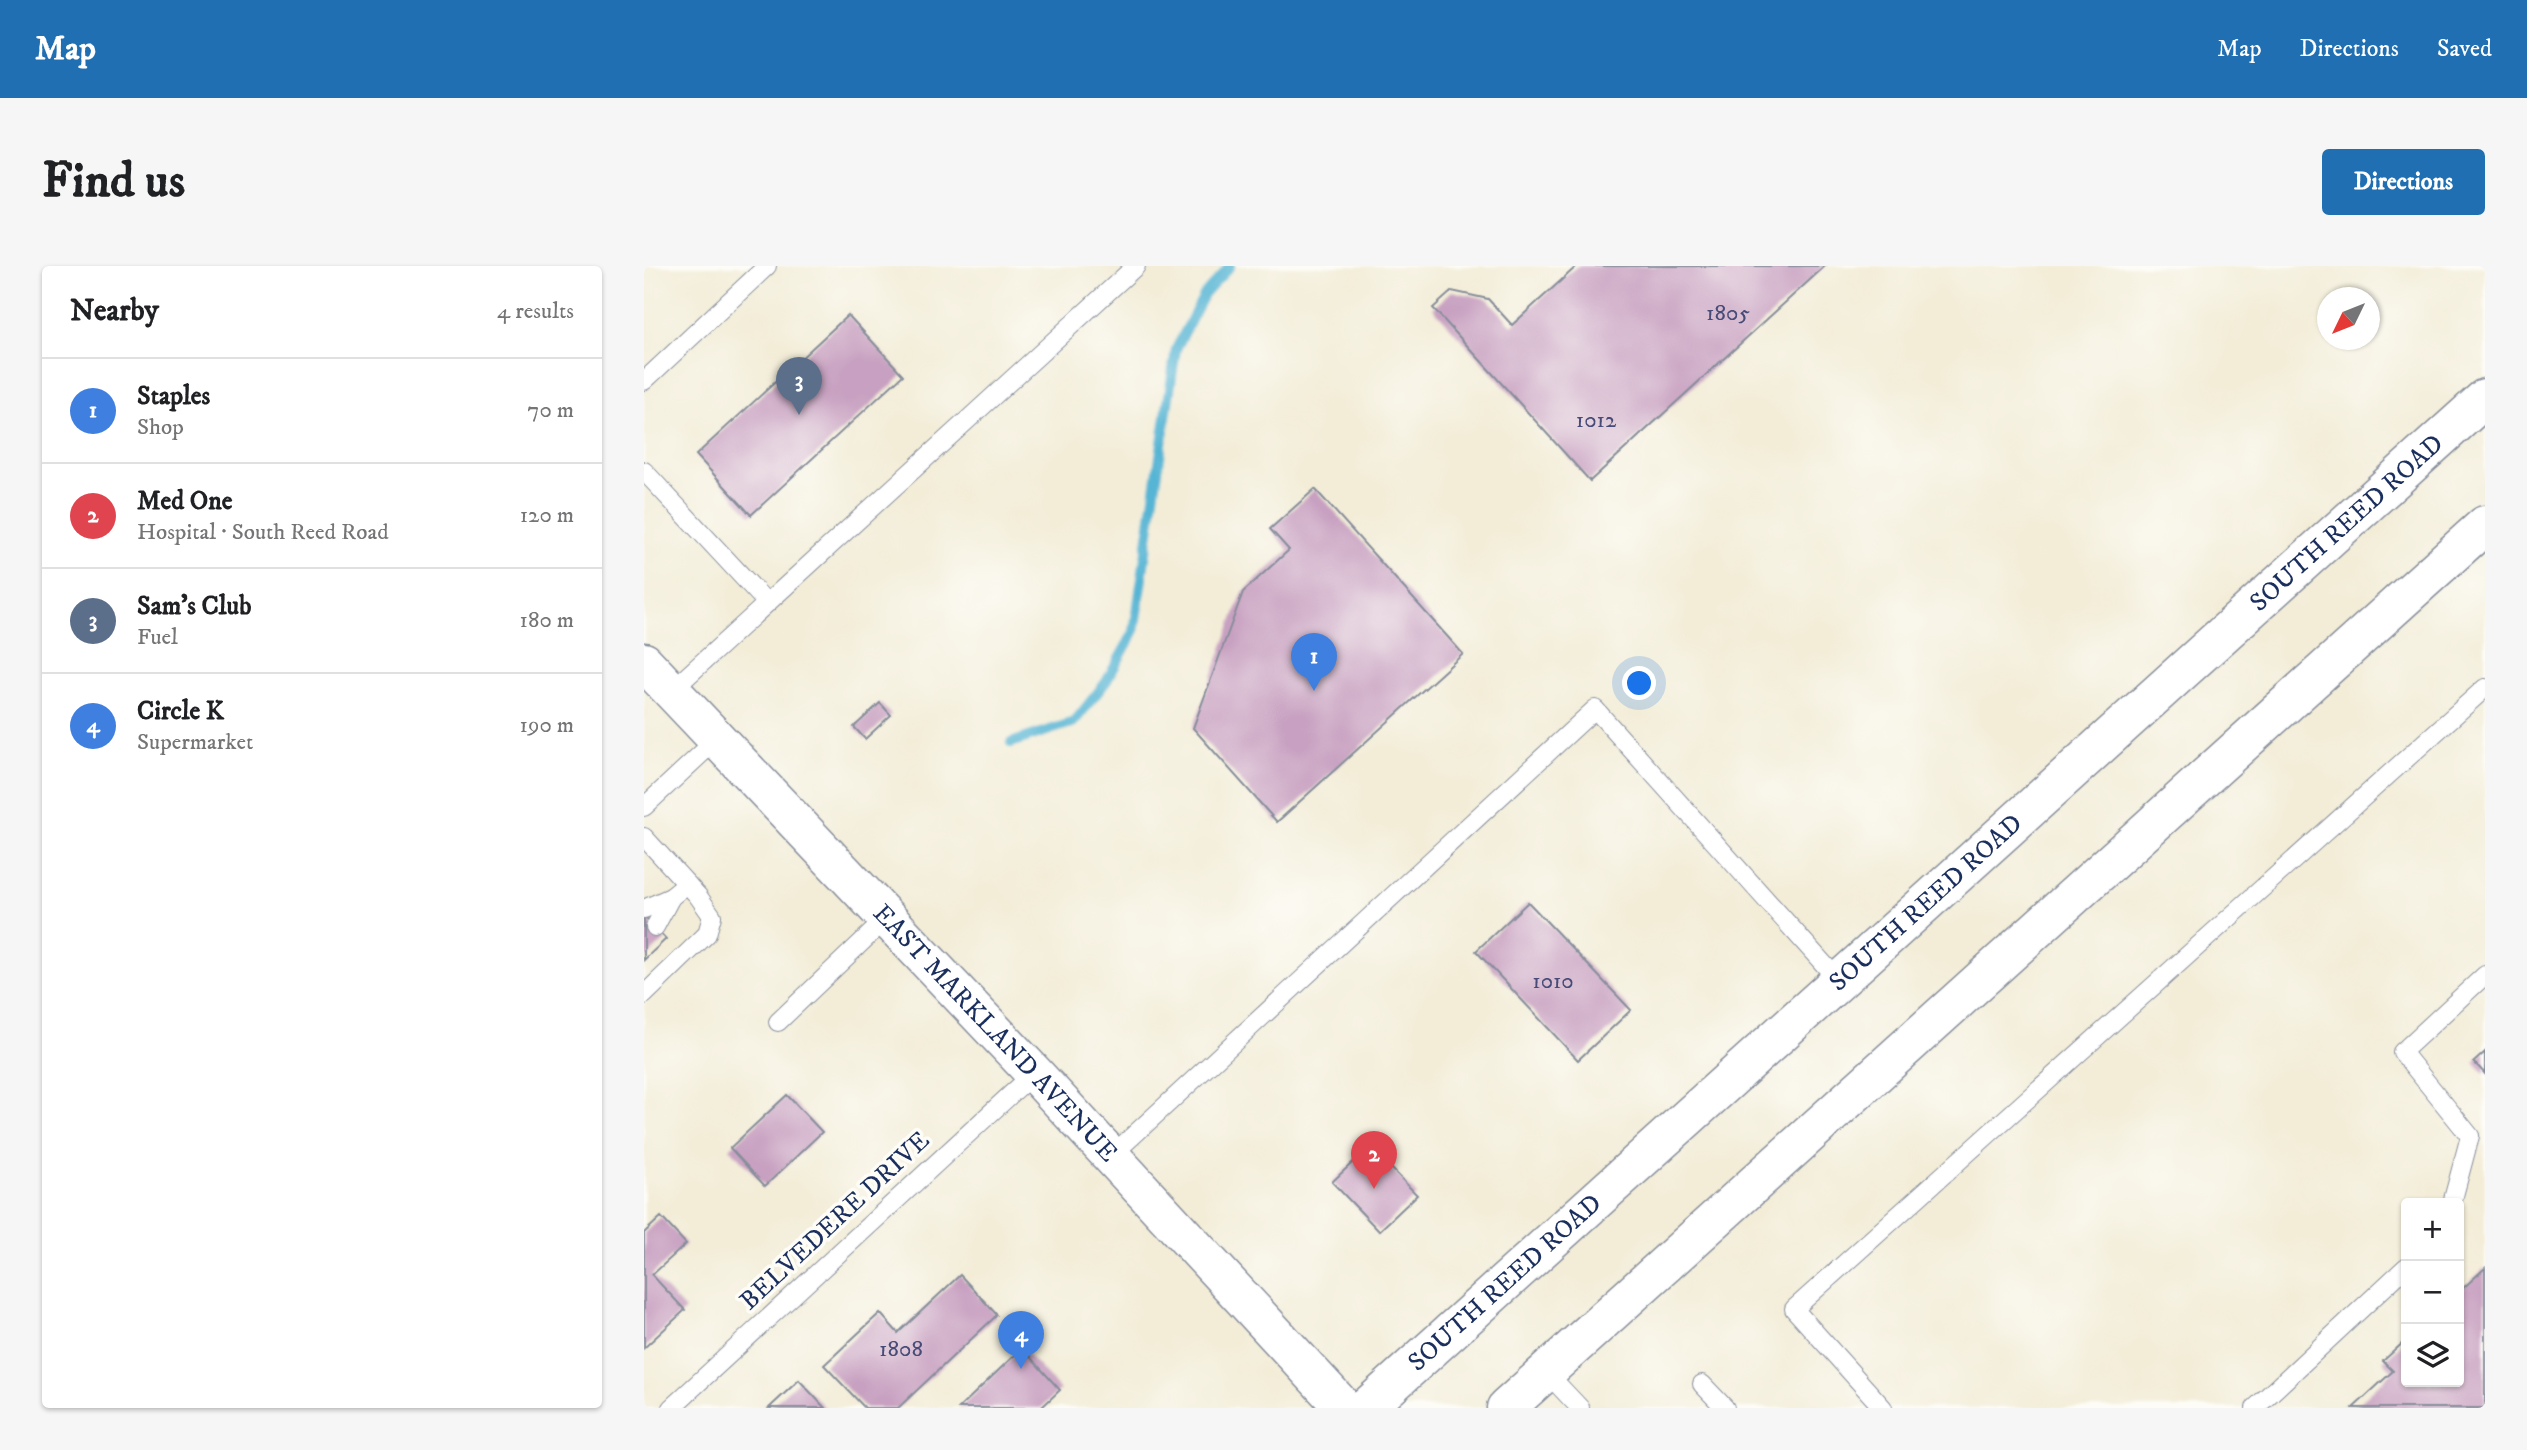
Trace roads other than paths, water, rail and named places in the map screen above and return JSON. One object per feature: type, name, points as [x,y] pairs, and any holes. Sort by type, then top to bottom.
[{"type":"main road","name":"SOUTH REED ROAD","points":[[1366,1408],[2485,398]]},
{"type":"main road","points":[[1506,1408],[2485,525]]},
{"type":"main road","name":"EAST MARKLAND AVENUE","points":[[644,662],[1034,1073],[1344,1408]]},
{"type":"lane","points":[[644,381],[767,266]]},
{"type":"lane","points":[[671,691],[1136,266]]},
{"type":"lane","points":[[644,471],[767,603]]},
{"type":"lane","points":[[1883,1408],[1794,1309],[2485,688]]},
{"type":"lane","points":[[1111,1156],[1595,709],[1839,981]]},
{"type":"lane","points":[[644,807],[717,739]]},
{"type":"lane","points":[[644,838],[687,884],[712,916],[707,934],[644,995]]},
{"type":"lane","points":[[644,909],[671,897],[687,884]]},
{"type":"lane","points":[[655,927],[671,897]]},
{"type":"lane","points":[[778,1022],[887,918]]},
{"type":"lane","points":[[2453,1198],[2470,1136],[2402,1052],[2485,975]]},
{"type":"lane","name":"BELVEDERE DRIVE","points":[[671,1408],[1034,1073]]},
{"type":"lane","points":[[2255,1408],[2401,1272]]},
{"type":"lane","points":[[1546,1372],[1580,1408]]},
{"type":"lane","points":[[1702,1384],[1725,1408]]},
{"type":"waterway","points":[[1011,743],[1074,722],[1106,682],[1134,632],[1176,349],[1204,295],[1230,266]]},
{"type":"place","name":"Sam's Club","points":[[799,415]]},
{"type":"place","name":"Staples","points":[[1314,691]]},
{"type":"place","name":"Med One","points":[[1374,1189]]},
{"type":"place","name":"Circle K","points":[[1021,1369]]}]
